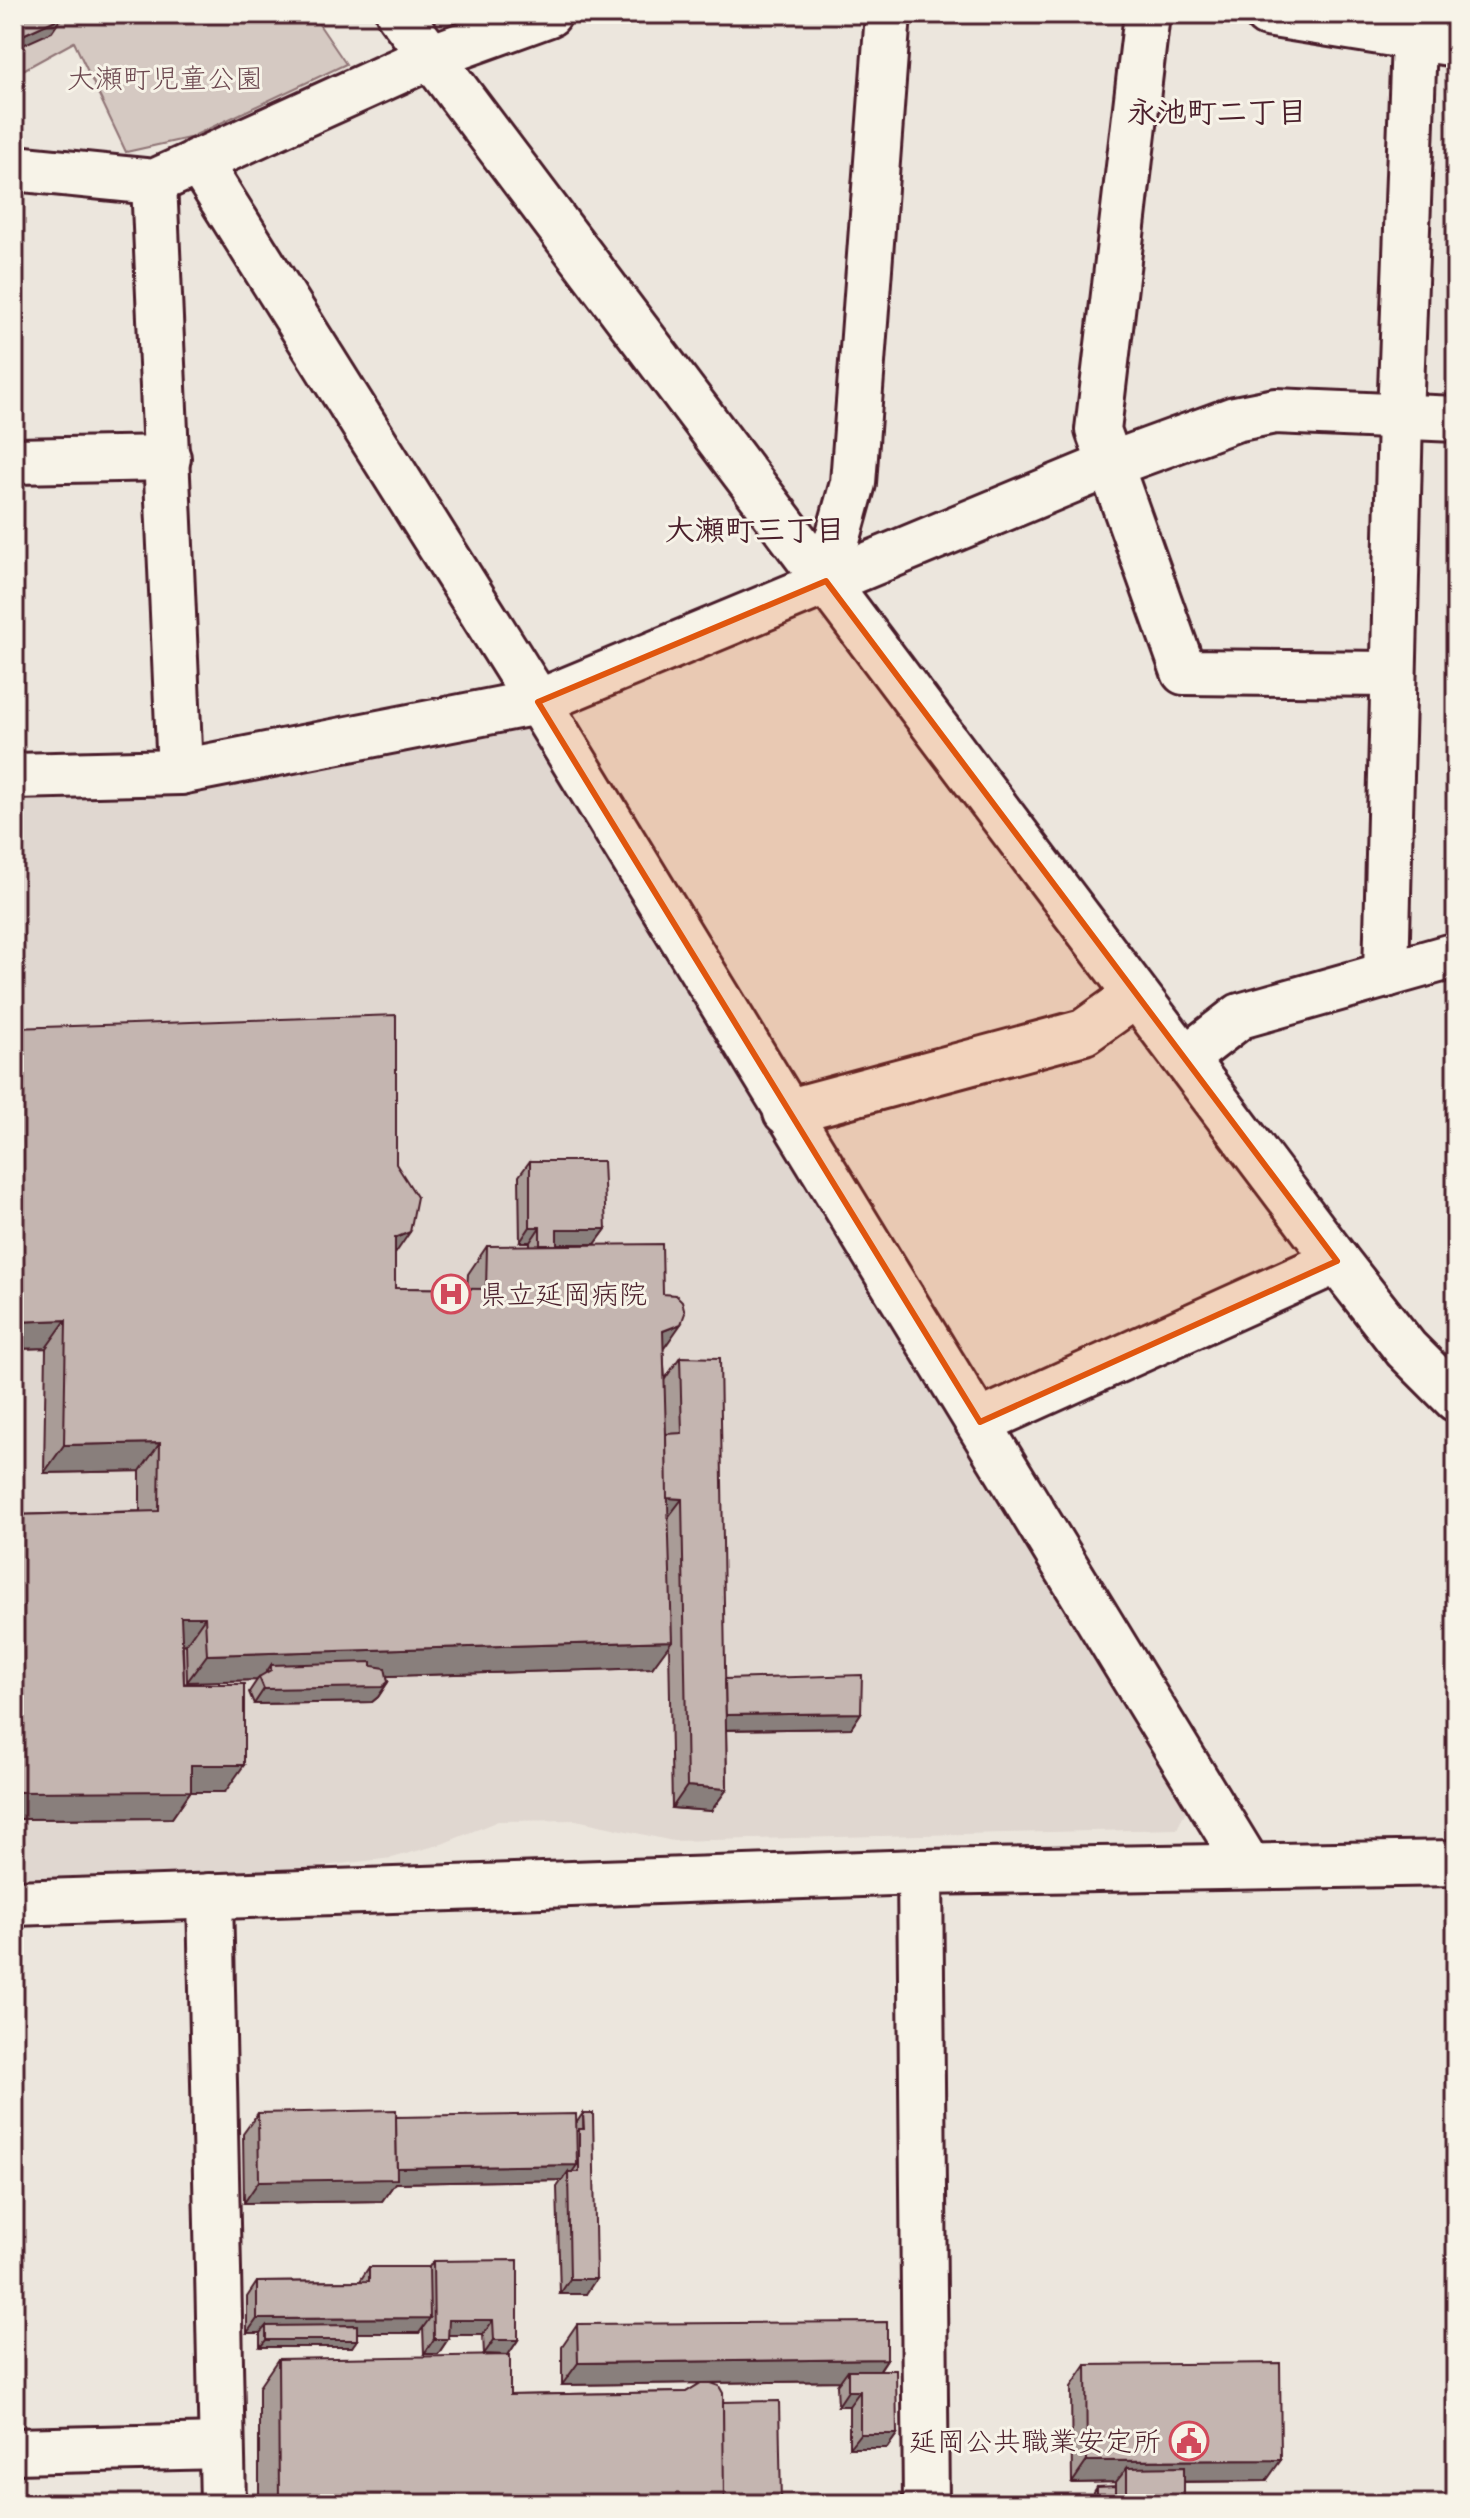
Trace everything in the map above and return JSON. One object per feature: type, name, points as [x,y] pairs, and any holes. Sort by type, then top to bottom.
[{"type":"street","points":[[399,14],[1337,1261],[1406,1349],[1456,1399]]},
{"type":"street","points":[[14,168],[154,182],[430,57],[549,14]]},
{"type":"street","points":[[826,581],[853,483],[888,14]]},
{"type":"street","points":[[1147,14],[1104,448],[1184,672],[1393,674]]},
{"type":"street","points":[[1267,14],[1414,26],[1456,44]]},
{"type":"street","points":[[1386,975],[1400,417],[1414,26]]},
{"type":"street","points":[[198,161],[538,702],[1248,1865]]},
{"type":"street","points":[[154,182],[180,772]]},
{"type":"street","points":[[14,776],[180,772],[538,702],[826,581],[1104,448],[1275,411],[1456,419]]},
{"type":"street","points":[[14,461],[168,458]]},
{"type":"street","points":[[1186,1058],[1240,1016],[1456,955]]},
{"type":"street","points":[[786,1112],[1084,1032],[1136,995]]},
{"type":"street","points":[[980,1422],[1337,1261]]},
{"type":"street","points":[[14,1903],[920,1872],[1456,1863]]},
{"type":"street","points":[[920,1872],[926,2504]]},
{"type":"street","points":[[210,1896],[223,2504]]},
{"type":"street","points":[[14,2451],[221,2446]]},
{"type":"highlighted area","points":[[826,581],[1337,1261],[980,1422],[538,702]]},
{"type":"shaded area","name":"県立延岡病院","points":[[530,728],[1195,1792],[1177,1829],[673,1841],[576,1820],[498,1821],[442,1844],[392,1858],[271,1872],[14,1878],[14,795],[203,790]]},
{"type":"green space","name":"大瀬町児童公園","points":[[14,14],[312,14],[346,64],[189,138],[126,152],[74,42],[14,75]]},
{"type":"building","points":[[14,14],[61,14],[62,17],[14,39]]},
{"type":"building","points":[[396,1015],[396,1164],[417,1197],[410,1232],[395,1238],[395,1288],[486,1289],[487,1246],[662,1244],[663,1294],[676,1295],[682,1301],[685,1313],[681,1324],[663,1331],[672,1641],[207,1655],[205,1617],[181,1617],[184,1684],[244,1684],[244,1765],[191,1765],[191,1791],[14,1792],[14,1515],[159,1511],[160,1443],[64,1445],[66,1320],[14,1322],[14,1028]]},
{"type":"building","points":[[530,1161],[603,1161],[606,1229],[557,1229],[557,1245],[540,1245],[540,1227],[530,1227]]},
{"type":"building","points":[[680,1357],[720,1358],[727,1789],[687,1786],[682,1499],[667,1498],[666,1434],[682,1433]]},
{"type":"building","points":[[372,1662],[372,1666],[385,1668],[388,1682],[382,1687],[264,1689],[259,1677],[271,1670],[271,1665]]},
{"type":"building","points":[[862,1675],[861,1713],[726,1715],[725,1679]]},
{"type":"building","points":[[396,2110],[397,2179],[259,2181],[258,2113]]},
{"type":"building","points":[[583,2113],[593,2113],[596,2279],[570,2279],[568,2172],[579,2172],[579,2129],[584,2129]]},
{"type":"building","points":[[576,2114],[577,2165],[397,2168],[396,2117]]},
{"type":"building","points":[[518,2260],[518,2340],[494,2340],[493,2320],[449,2320],[448,2339],[434,2339],[433,2261]]},
{"type":"building","points":[[369,2267],[429,2267],[430,2318],[257,2319],[257,2282],[369,2281]]},
{"type":"building","points":[[887,2322],[887,2359],[578,2363],[577,2324]]},
{"type":"building","points":[[357,2325],[357,2340],[266,2340],[266,2326]]},
{"type":"building","points":[[510,2355],[510,2395],[686,2392],[701,2383],[719,2386],[723,2393],[725,2503],[279,2504],[278,2359]]},
{"type":"building","points":[[1280,2363],[1281,2460],[1087,2461],[1086,2365]]},
{"type":"building","points":[[848,2370],[896,2370],[897,2434],[860,2434],[860,2391],[848,2391]]},
{"type":"building","points":[[779,2401],[781,2504],[724,2504],[723,2402]]},
{"type":"building","points":[[1184,2467],[1184,2504],[1127,2504],[1127,2468]]},
{"type":"building","points":[[1116,2486],[1116,2504],[1097,2504],[1097,2487]]},
{"type":"place","name":"県立延岡病院","points":[[451,1294]]},
{"type":"place","name":"延岡公共職業安定所","points":[[1189,2441]]},
{"type":"district","name":"永池町二丁目","points":[[1217,112]]},
{"type":"district","name":"大瀬町三丁目","points":[[755,530]]}]
